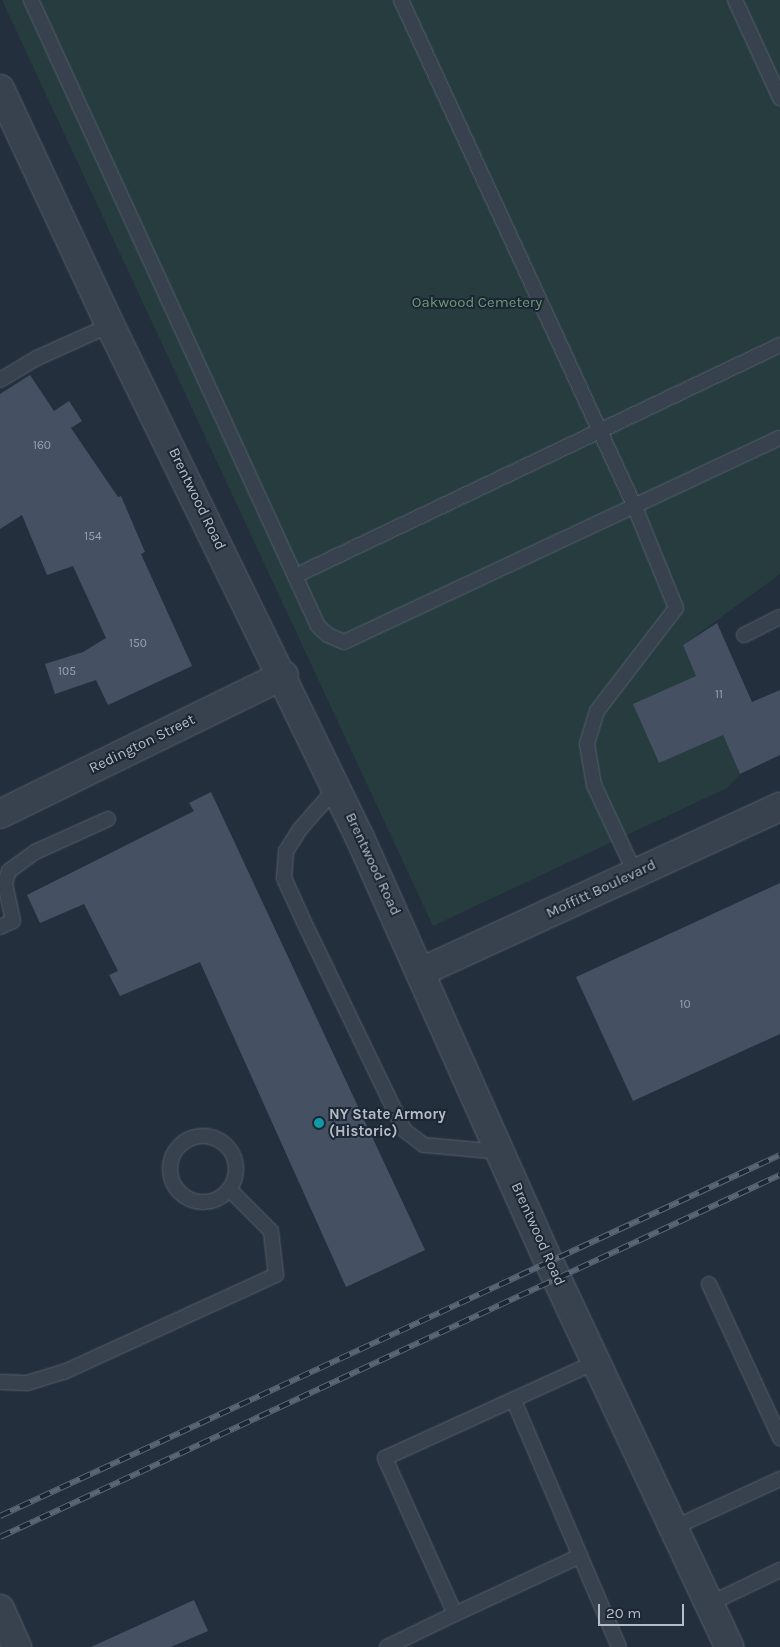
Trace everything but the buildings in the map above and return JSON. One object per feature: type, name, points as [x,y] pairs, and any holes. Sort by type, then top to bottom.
[{"type":"street","name":"Brentwood Road","points":[[0,89],[110,325],[284,675],[337,787],[423,971],[501,1152],[596,1362],[729,1647]]},
{"type":"street","name":"Redington Street","points":[[0,814],[284,675]]},
{"type":"street","name":"Moffitt Boulevard","points":[[423,971],[780,807]]},
{"type":"street","points":[[0,1609],[17,1647]]},
{"type":"lane","points":[[31,0],[318,626],[344,642],[780,438]]},
{"type":"lane","points":[[401,0],[634,505],[676,608],[597,711],[586,744],[594,785],[635,873]]},
{"type":"lane","points":[[735,0],[780,98]]},
{"type":"lane","points":[[0,380],[37,358],[110,325]]},
{"type":"lane","points":[[295,576],[780,346]]},
{"type":"lane","points":[[744,635],[780,617]]},
{"type":"lane","points":[[337,787],[300,829],[286,851],[284,878],[404,1130],[424,1145],[501,1152]]},
{"type":"lane","points":[[0,927],[13,922],[5,883],[10,871],[35,852],[108,819]]},
{"type":"lane","points":[[200,1136],[221,1142],[234,1158],[236,1169],[229,1190],[210,1202],[188,1199],[173,1184],[170,1162],[174,1153],[190,1139],[200,1136]]},
{"type":"lane","points":[[0,1382],[27,1383],[64,1372],[276,1276],[271,1231],[229,1190]]},
{"type":"lane","points":[[709,1284],[780,1438]]},
{"type":"lane","points":[[455,1614],[385,1458],[514,1401],[596,1362]]},
{"type":"lane","points":[[514,1401],[619,1647]]},
{"type":"lane","points":[[673,1528],[780,1479]]},
{"type":"lane","points":[[387,1647],[580,1556]]},
{"type":"lane","points":[[709,1604],[780,1570]]},
{"type":"green space","name":"Oakwood Cemetery","points":[[2,0],[780,0],[780,574],[683,645],[740,774],[727,788],[433,926]]},
{"type":"railway","points":[[0,1516],[780,1155]]},
{"type":"railway","points":[[0,1537],[780,1175]]},
{"type":"place","name":"NY State Armory (Historic)","points":[[319,1123]]}]
